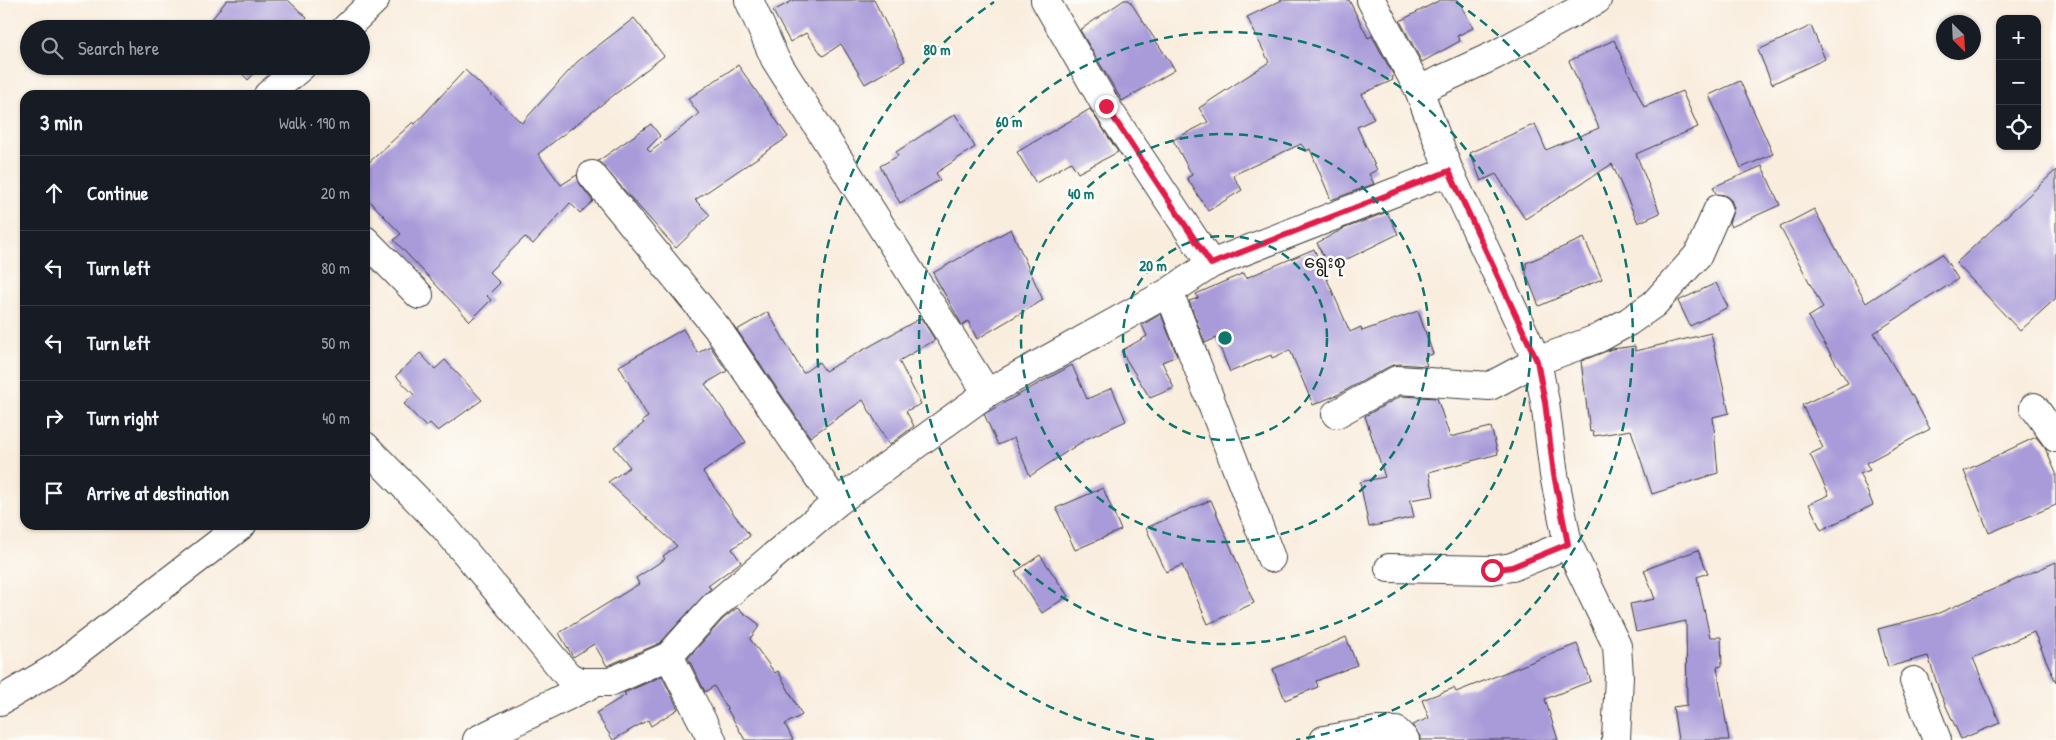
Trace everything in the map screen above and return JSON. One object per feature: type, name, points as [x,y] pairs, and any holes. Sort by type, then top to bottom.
[{"type":"street","points":[[354,20],[374,0]]},
{"type":"street","points":[[749,0],[775,60],[987,394]]},
{"type":"street","points":[[1045,0],[1106,106],[1211,264]]},
{"type":"street","points":[[1371,0],[1419,90],[1449,171],[1537,361],[1545,402],[1554,475],[1568,544],[1617,646],[1619,676],[1616,740]]},
{"type":"street","points":[[1419,90],[1493,56],[1597,0]]},
{"type":"street","points":[[274,90],[291,75]]},
{"type":"street","points":[[370,451],[444,528],[568,676],[580,682],[610,682],[624,678],[669,656],[712,608],[836,503],[987,394],[1169,292],[1211,264],[1449,171]]},
{"type":"street","points":[[592,175],[717,328],[836,503]]},
{"type":"street","points":[[1336,414],[1397,380],[1490,386],[1537,361],[1599,338],[1628,322],[1654,304],[1698,256],[1718,209]]},
{"type":"street","points":[[370,245],[420,296]]},
{"type":"street","points":[[1169,292],[1271,558]]},
{"type":"street","points":[[2034,407],[2056,438]]},
{"type":"street","points":[[0,702],[56,667],[235,530]]},
{"type":"street","points":[[1389,568],[1492,570],[1512,567],[1568,544]]},
{"type":"street","points":[[669,656],[712,740]]},
{"type":"street","points":[[1914,681],[1936,740]]},
{"type":"street","points":[[477,740],[596,682]]},
{"type":"street","points":[[1324,740],[1376,731],[1396,731],[1405,740]]},
{"type":"building","points":[[227,0],[288,0],[307,18],[305,20],[211,20]]},
{"type":"building","points":[[794,0],[874,0],[905,61],[865,84],[841,44],[823,56],[806,33],[790,42],[773,11]]},
{"type":"building","points":[[1124,0],[1129,0],[1175,70],[1122,101],[1080,30]]},
{"type":"building","points":[[1282,0],[1349,0],[1368,38],[1372,36],[1394,76],[1392,77],[1393,80],[1362,94],[1374,119],[1357,127],[1377,170],[1369,174],[1374,184],[1331,200],[1310,149],[1306,151],[1301,144],[1233,175],[1242,190],[1208,211],[1187,178],[1192,175],[1173,140],[1208,122],[1199,108],[1269,62],[1247,17]]},
{"type":"building","points":[[1440,0],[1458,0],[1473,28],[1457,36],[1460,41],[1422,62],[1400,21]]},
{"type":"building","points":[[634,18],[664,56],[538,154],[561,185],[577,175],[580,184],[593,201],[580,213],[570,203],[533,244],[525,237],[489,272],[500,283],[487,296],[491,300],[470,321],[394,240],[401,234],[370,201],[370,161],[413,122],[415,124],[465,70],[522,123],[577,62]]},
{"type":"building","points":[[1811,26],[1825,59],[1772,84],[1758,50]]},
{"type":"building","points":[[1614,40],[1644,107],[1682,91],[1698,127],[1636,154],[1660,213],[1638,223],[1612,164],[1525,219],[1496,174],[1481,181],[1470,153],[1535,124],[1546,150],[1599,128],[1569,61]]},
{"type":"building","points":[[738,65],[788,137],[695,200],[710,215],[676,248],[598,161],[651,124],[660,136],[647,149],[650,152],[699,114],[688,99]]},
{"type":"building","points":[[243,75],[253,75],[248,80]]},
{"type":"building","points":[[1740,81],[1773,154],[1741,168],[1709,95]]},
{"type":"building","points":[[1090,109],[1118,152],[1078,173],[1071,162],[1036,183],[1017,152]]},
{"type":"building","points":[[955,114],[975,147],[936,173],[940,180],[900,203],[880,166],[898,156],[896,152]]},
{"type":"building","points":[[1762,166],[1780,205],[1731,227],[1729,223],[1734,208],[1731,200],[1725,195],[1716,194],[1713,187]]},
{"type":"building","points":[[2056,170],[2056,298],[2020,331],[1956,263]]},
{"type":"building","points":[[1814,209],[1866,303],[1942,254],[1958,279],[1874,333],[1912,395],[1930,429],[1866,463],[1870,470],[1860,474],[1873,505],[1821,530],[1809,504],[1829,495],[1810,454],[1823,448],[1802,405],[1848,383],[1808,317],[1823,308],[1780,227]]},
{"type":"building","points":[[1387,212],[1398,234],[1329,268],[1317,243],[1343,229]]},
{"type":"building","points":[[1011,229],[1043,300],[977,339],[968,321],[962,325],[933,273]]},
{"type":"building","points":[[1584,238],[1602,279],[1539,306],[1526,274],[1526,263]]},
{"type":"building","points":[[1314,249],[1350,332],[1361,327],[1362,331],[1418,311],[1433,354],[1424,357],[1427,366],[1398,364],[1390,366],[1339,394],[1313,405],[1290,350],[1272,358],[1271,355],[1230,372],[1216,338],[1205,343],[1189,301],[1198,298],[1196,294],[1244,273],[1246,278]]},
{"type":"building","points":[[1716,283],[1728,307],[1690,326],[1678,301]]},
{"type":"building","points":[[768,312],[803,373],[819,362],[825,371],[921,318],[935,340],[899,361],[921,404],[906,411],[914,426],[889,445],[863,400],[810,437],[737,330]]},
{"type":"building","points":[[1161,314],[1177,356],[1162,362],[1174,388],[1150,398],[1121,351],[1147,336],[1142,325]]},
{"type":"building","points":[[683,329],[698,353],[710,346],[727,371],[705,384],[746,442],[703,472],[750,536],[732,549],[741,562],[708,586],[711,588],[660,643],[607,666],[594,644],[573,657],[559,633],[639,584],[636,578],[665,559],[663,556],[677,546],[608,482],[630,467],[614,447],[644,423],[642,421],[648,417],[619,366]]},
{"type":"building","points":[[1711,333],[1729,413],[1713,417],[1718,473],[1652,494],[1631,430],[1594,436],[1593,431],[1590,432],[1581,361],[1612,349],[1635,346],[1635,351]]},
{"type":"building","points":[[420,353],[435,369],[445,360],[482,400],[438,431],[430,423],[426,427],[404,404],[414,395],[396,376]]},
{"type":"building","points":[[1072,365],[1087,399],[1112,388],[1126,421],[1086,439],[1030,476],[1014,438],[998,445],[984,414]]},
{"type":"building","points":[[1401,396],[1437,398],[1450,437],[1491,427],[1498,454],[1429,472],[1434,496],[1410,500],[1414,517],[1369,527],[1360,482],[1385,477],[1365,416]]},
{"type":"building","points":[[2036,437],[2045,448],[2056,473],[2056,505],[1989,533],[1964,471]]},
{"type":"building","points":[[1103,488],[1121,530],[1075,550],[1056,508]]},
{"type":"building","points":[[1211,500],[1254,603],[1208,624],[1182,565],[1166,572],[1146,528]]},
{"type":"building","points":[[1698,550],[1708,573],[1697,577],[1710,637],[1721,637],[1722,666],[1717,667],[1729,740],[1678,740],[1673,707],[1687,705],[1686,621],[1636,632],[1630,604],[1655,599],[1644,570]]},
{"type":"building","points":[[1040,555],[1068,596],[1042,613],[1015,572]]},
{"type":"building","points":[[2056,562],[2056,683],[2034,632],[1973,658],[2000,723],[1961,739],[1940,693],[1928,656],[1888,667],[1878,629],[1939,613]]},
{"type":"building","points":[[737,608],[760,625],[750,639],[775,673],[778,671],[802,715],[785,724],[793,740],[745,740],[714,686],[705,692],[688,658],[723,619]]},
{"type":"building","points":[[1346,637],[1357,665],[1316,681],[1318,687],[1285,700],[1273,669]]},
{"type":"building","points":[[1577,644],[1591,681],[1545,699],[1558,740],[1420,740],[1420,736],[1412,725],[1429,718],[1422,700],[1454,688],[1456,692]]},
{"type":"building","points":[[662,676],[678,709],[651,726],[648,720],[613,740],[596,713],[626,695],[624,693]]},
{"type":"district","name":"ရွေးစု","points":[[1325,261]]},
{"type":"route","points":[[1106,106],[1211,264],[1449,171],[1537,361],[1545,402],[1554,475],[1568,544],[1512,567],[1492,570]]}]
